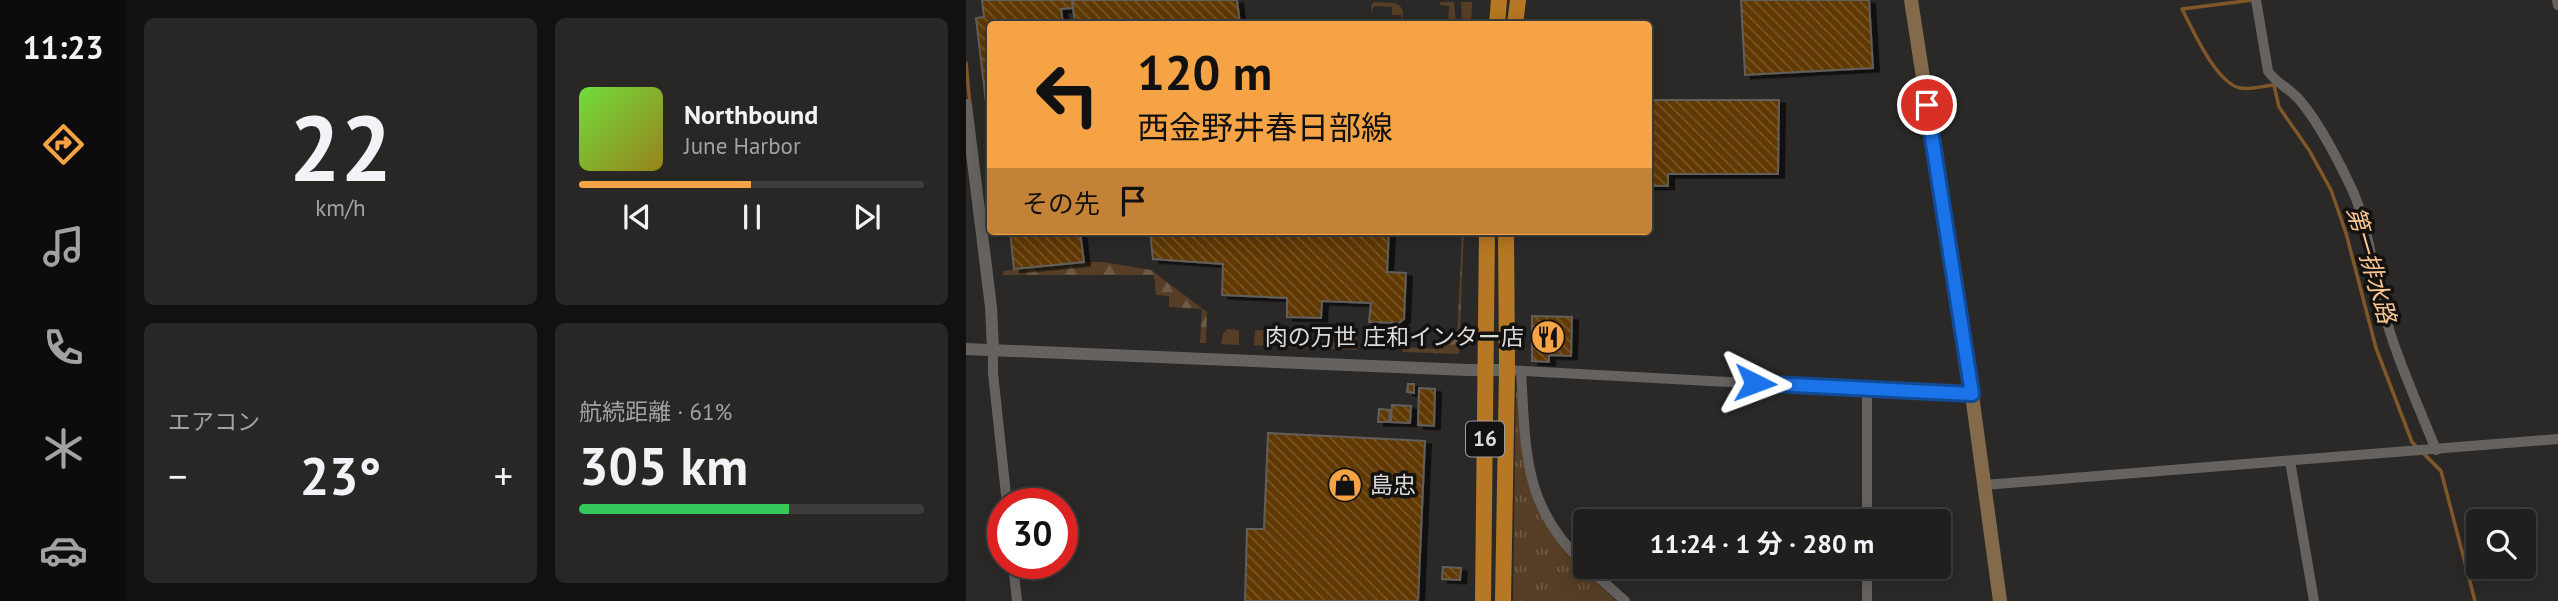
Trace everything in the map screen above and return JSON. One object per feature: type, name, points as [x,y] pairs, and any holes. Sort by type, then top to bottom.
[{"type":"highway","points":[[1497,21],[1499,0]]},
{"type":"highway","points":[[1515,21],[1517,0]]},
{"type":"highway","name":"16","points":[[1483,601],[1487,235]]},
{"type":"highway","name":"16","points":[[1503,601],[1514,370],[1506,235]]},
{"type":"main road","points":[[1911,0],[1972,394],[2000,601]]},
{"type":"street","points":[[2256,0],[2268,71],[2273,79],[2292,90],[2305,106],[2350,183],[2362,218],[2395,347],[2436,450]]},
{"type":"street","points":[[966,105],[991,307],[993,373],[1005,488]]},
{"type":"street","points":[[966,349],[1514,370],[1972,394]]},
{"type":"street","points":[[1514,370],[1526,453],[1536,498],[1566,547],[1573,554]]},
{"type":"street","points":[[1867,390],[1867,509]]},
{"type":"street","points":[[1984,485],[2558,439]]},
{"type":"street","points":[[2290,461],[2314,601]]},
{"type":"street","points":[[1015,579],[1017,601]]},
{"type":"street","points":[[1600,579],[1625,601]]},
{"type":"street","points":[[1867,579],[1867,601]]},
{"type":"green space","points":[[1374,2],[1395,3],[1403,11],[1402,21],[1401,15],[1392,15],[1392,7],[1374,6],[1372,13],[1371,6]]},
{"type":"green space","points":[[1440,2],[1454,2],[1456,21],[1448,21],[1449,6],[1440,5]]},
{"type":"green space","points":[[1461,2],[1472,2],[1471,21],[1462,21]]},
{"type":"green space","points":[[1464,235],[1459,354],[1403,352],[1402,347],[1443,349],[1443,339],[1457,340]]},
{"type":"green space","points":[[1103,262],[1151,270],[1207,312],[1206,343],[1200,343],[1202,309],[1169,307],[1169,296],[1156,295],[1154,275],[1003,275],[1003,271]]},
{"type":"green space","points":[[1227,329],[1239,330],[1239,345],[1221,344]]},
{"type":"green space","points":[[1255,330],[1269,330],[1268,346],[1254,345]]},
{"type":"green space","points":[[1280,331],[1283,331],[1283,340],[1352,343],[1353,334],[1356,335],[1356,350],[1280,347]]},
{"type":"green space","points":[[1518,390],[1523,441],[1547,513],[1573,552],[1573,579],[1593,579],[1616,601],[1513,601]]},
{"type":"building","points":[[982,0],[1072,0],[1073,8],[1061,9],[1063,21],[987,21],[987,111],[976,18],[984,17]]},
{"type":"building","points":[[1072,0],[1237,0],[1240,21],[1075,21]]},
{"type":"building","points":[[1741,0],[1869,0],[1873,68],[1745,75]]},
{"type":"building","points":[[1652,100],[1779,100],[1778,174],[1668,174],[1668,186],[1652,186]]},
{"type":"building","points":[[1010,235],[1081,235],[1084,262],[1014,269]]},
{"type":"building","points":[[1150,235],[1389,235],[1387,272],[1406,273],[1404,319],[1399,323],[1369,322],[1371,303],[1322,301],[1321,318],[1287,317],[1287,298],[1222,295],[1223,264],[1153,259]]},
{"type":"building","points":[[1532,316],[1572,317],[1571,356],[1549,355],[1549,362],[1532,361]]},
{"type":"building","points":[[1408,384],[1414,384],[1414,393],[1407,392]]},
{"type":"building","points":[[1419,388],[1435,389],[1434,426],[1418,425]]},
{"type":"building","points":[[1392,405],[1411,406],[1410,423],[1391,422]]},
{"type":"building","points":[[1379,409],[1390,410],[1389,422],[1378,422]]},
{"type":"building","name":"島忠","points":[[1268,433],[1425,441],[1418,601],[1245,601],[1247,529],[1264,529]]},
{"type":"building","points":[[1443,567],[1461,568],[1460,580],[1442,579]]},
{"type":"waterway","name":"第一排水路","points":[[2253,0],[2182,9],[2206,54],[2231,84],[2240,88],[2274,85],[2279,107],[2309,150],[2331,190],[2346,233],[2376,348],[2412,442],[2441,471],[2475,601]]},
{"type":"waterway","points":[[966,63],[970,105]]},
{"type":"place","name":"肉の万世 庄和インター店","points":[[1548,337]]},
{"type":"place","name":"島忠","points":[[1345,485]]},
{"type":"route","points":[[1755,383],[1972,394],[1927,105]]}]
